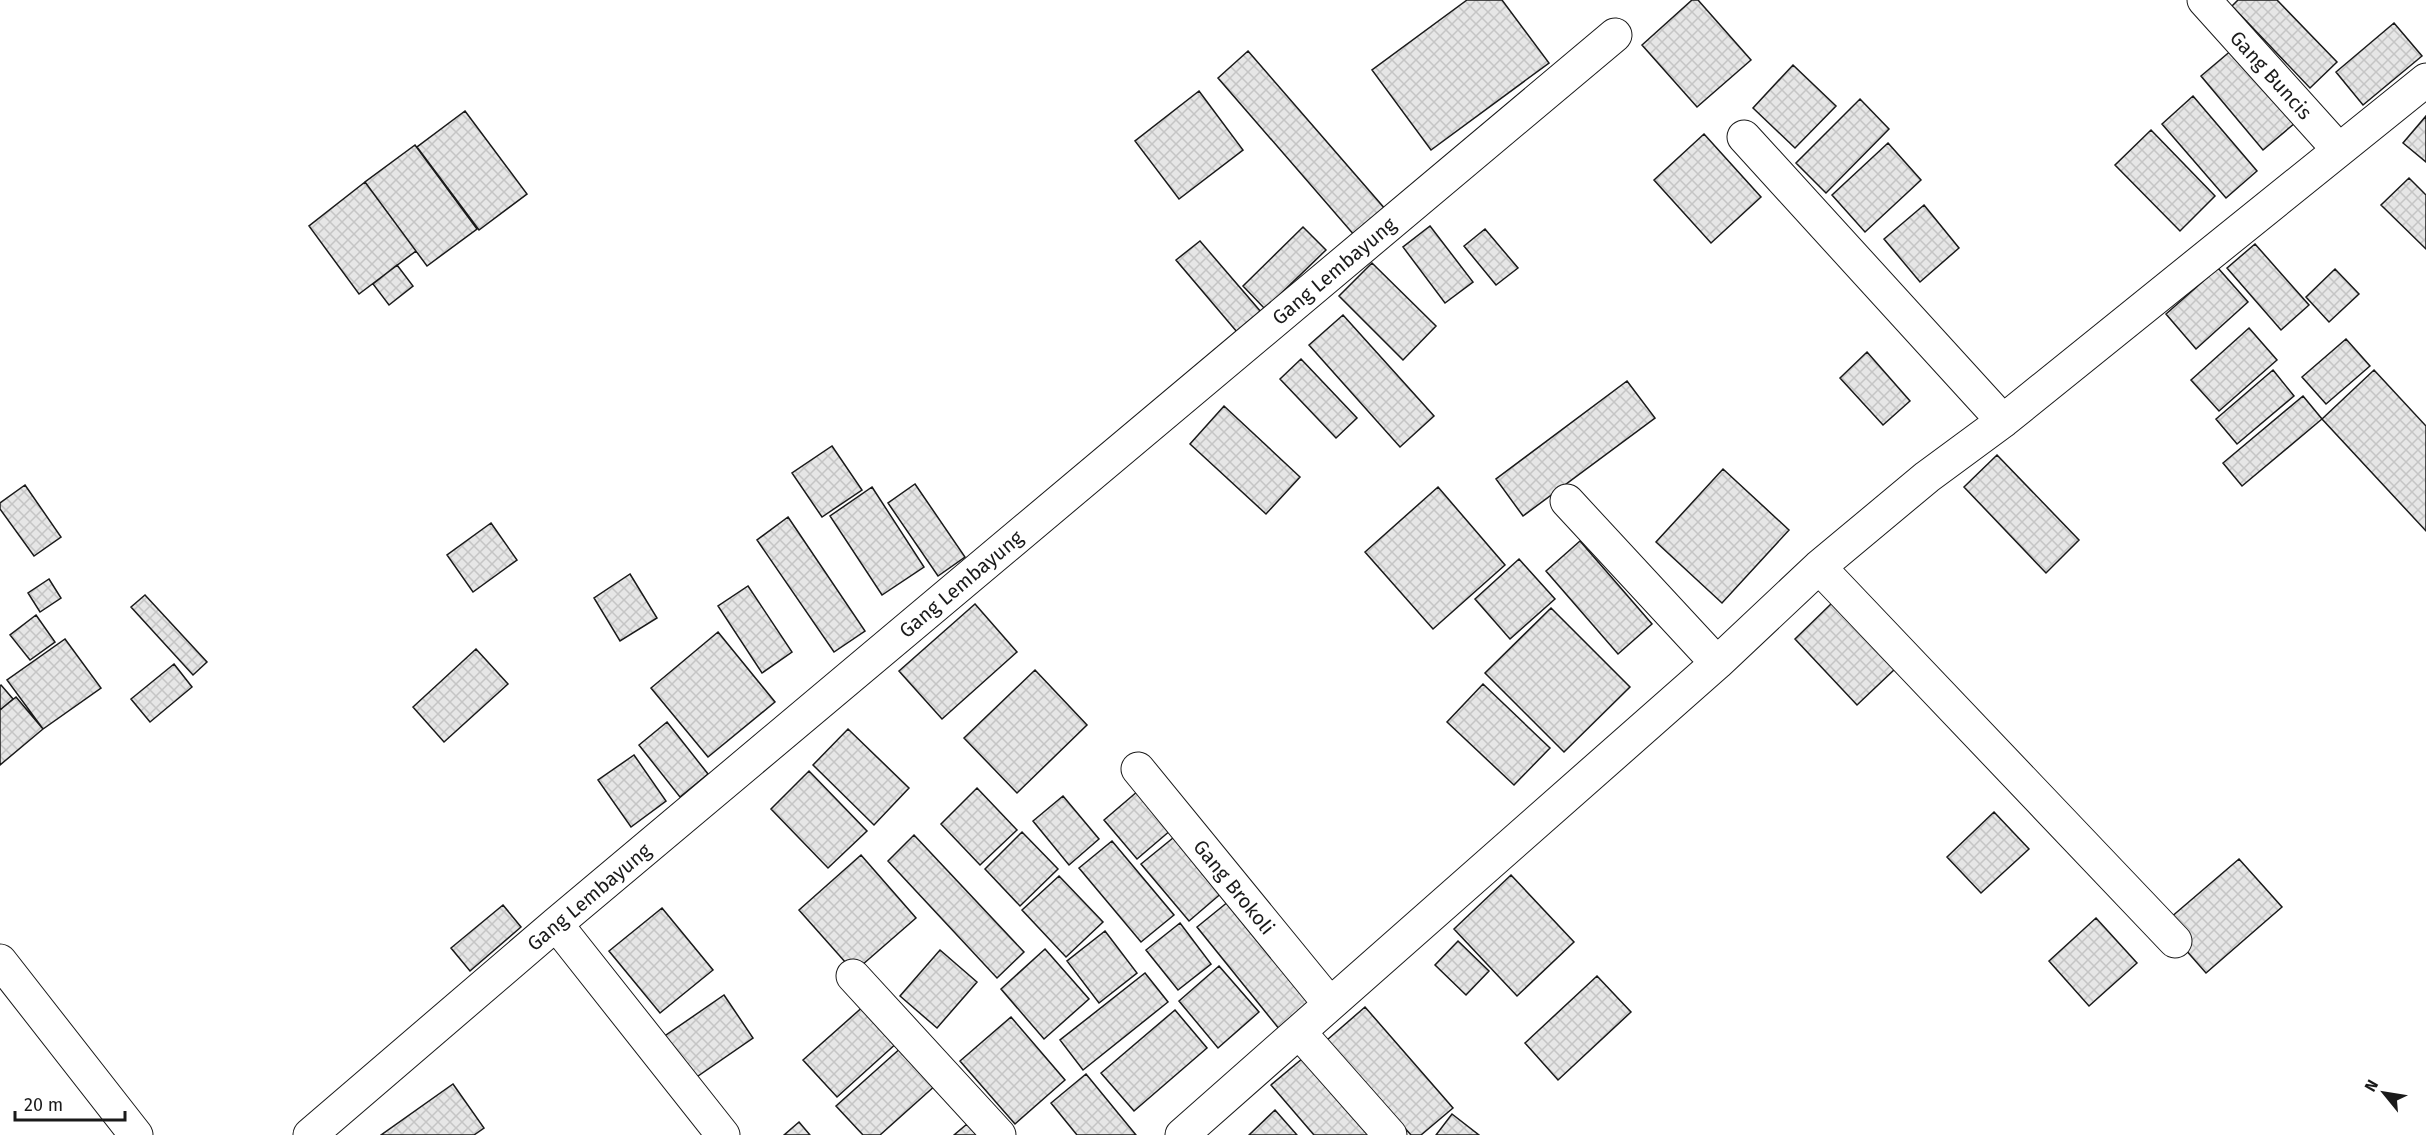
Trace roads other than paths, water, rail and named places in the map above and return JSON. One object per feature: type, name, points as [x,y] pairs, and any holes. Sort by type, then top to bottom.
[{"type":"street","name":"Gang Buncis","points":[[2204,0],[2338,150]]},
{"type":"street","name":"Gang Lembayung","points":[[310,1135],[556,924],[1615,35]]},
{"type":"street","points":[[1182,1135],[1717,663],[1819,567],[1927,477],[2003,421],[2426,80]]},
{"type":"street","points":[[1744,137],[2003,421]]},
{"type":"street","points":[[1567,501],[1717,663]]},
{"type":"street","points":[[1819,567],[2175,941]]},
{"type":"street","name":"Gang Brokoli","points":[[1138,769],[1330,1004]]},
{"type":"street","points":[[556,924],[723,1135]]},
{"type":"street","points":[[0,961],[136,1135]]},
{"type":"street","points":[[853,976],[999,1135]]},
{"type":"street","points":[[1299,1032],[1390,1135]]}]
